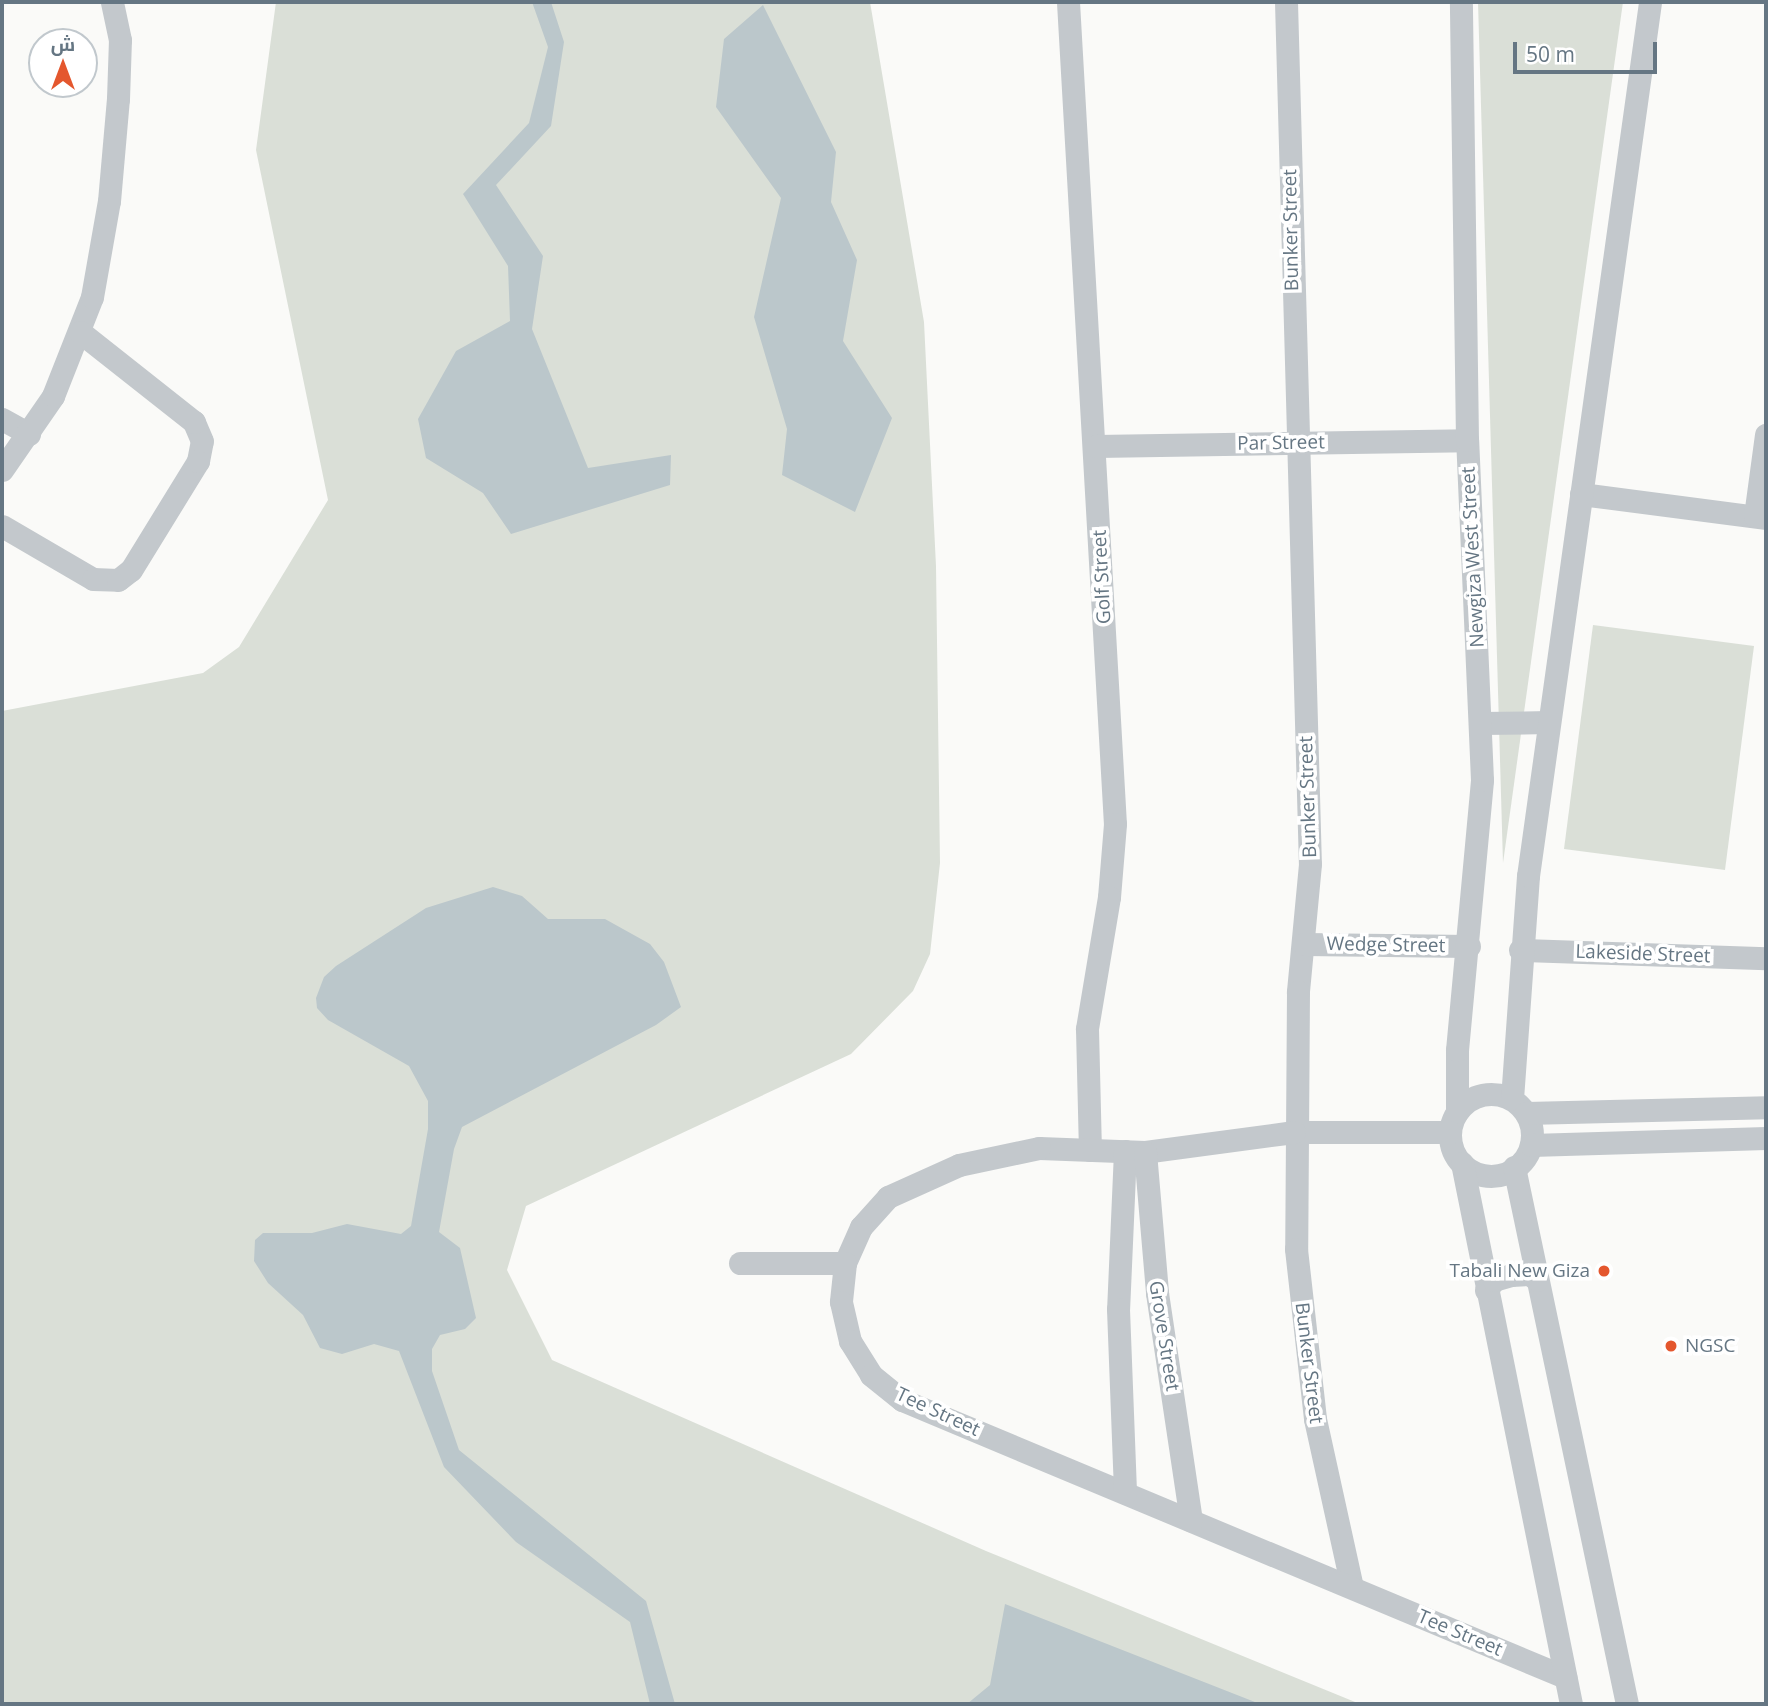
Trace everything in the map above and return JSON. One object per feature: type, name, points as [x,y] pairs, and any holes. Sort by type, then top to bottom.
[{"type":"street","points":[[2,470],[53,396],[80,332],[104,236],[112,169],[120,40],[111,2]]},
{"type":"street","name":"Golf Street","points":[[1068,2],[1096,446],[1115,824],[1109,897],[1087,1030],[1090,1150]]},
{"type":"street","name":"Bunker Street","points":[[1286,2],[1310,864],[1294,1132],[1303,1334],[1317,1430],[1352,1587]]},
{"type":"street","name":"Newgiza West Street","points":[[1454,1122],[1457,1050],[1469,946],[1482,780],[1466,440],[1461,2]]},
{"type":"street","points":[[1531,1145],[1519,1107],[1521,950],[1549,722],[1650,2]]},
{"type":"street","points":[[2,526],[93,579],[118,580],[131,570],[198,461],[202,441],[194,422],[80,332]]},
{"type":"street","points":[[2,419],[29,434]]},
{"type":"street","points":[[1581,494],[1760,517],[1766,435]]},
{"type":"street","name":"Par Street","points":[[1096,446],[1466,440]]},
{"type":"street","points":[[1481,723],[1549,722]]},
{"type":"street","name":"Wedge Street","points":[[1304,944],[1469,946]]},
{"type":"street","name":"Lakeside Street","points":[[1521,950],[1766,958]]},
{"type":"street","points":[[1531,1145],[1514,1167],[1504,1173],[1481,1175],[1462,1163],[1455,1154],[1454,1122],[1476,1097],[1500,1095],[1519,1107],[1594,1114],[1766,1107]]},
{"type":"street","points":[[1594,1114],[1594,1143]]},
{"type":"street","name":"Tee Street","points":[[1454,1122],[1294,1132],[1135,1152],[1039,1148],[997,1155],[923,1178],[888,1197],[861,1227],[845,1263],[841,1302],[850,1341],[881,1383],[902,1400],[1565,1677]]},
{"type":"street","points":[[1531,1145],[1766,1138]]},
{"type":"street","name":"Grove Street","points":[[1125,1493],[1118,1309],[1135,1152]]},
{"type":"street","name":"Grove Street","points":[[1135,1152],[1191,1520]]},
{"type":"street","points":[[1462,1163],[1571,1704]]},
{"type":"street","points":[[1514,1167],[1627,1704]]},
{"type":"street","points":[[740,1263],[845,1263]]},
{"type":"street","points":[[1486,1290],[1494,1280],[1511,1275],[1530,1274],[1537,1280]]},
{"type":"shaded area","points":[[276,2],[870,2],[924,322],[936,566],[940,863],[930,954],[913,991],[851,1054],[526,1206],[507,1270],[552,1360],[986,1551],[1360,1704],[2,1704],[2,711],[203,673],[239,647],[328,500],[256,150]]},
{"type":"shaded area","points":[[532,2],[551,2],[564,42],[551,126],[496,185],[543,256],[532,329],[588,468],[671,455],[670,485],[511,534],[483,493],[426,458],[418,419],[456,351],[510,321],[508,266],[463,194],[529,123],[548,47]]},
{"type":"shaded area","points":[[1478,2],[1623,2],[1503,863]]},
{"type":"shaded area","points":[[763,5],[836,152],[831,202],[857,260],[843,341],[892,418],[855,512],[782,475],[787,429],[754,317],[781,198],[716,107],[724,39]]},
{"type":"shaded area","points":[[1593,625],[1754,646],[1725,870],[1564,849]]},
{"type":"shaded area","points":[[493,887],[522,896],[548,919],[605,919],[650,944],[664,962],[681,1007],[656,1025],[462,1127],[454,1149],[439,1232],[460,1248],[476,1318],[465,1329],[440,1335],[432,1349],[432,1371],[459,1450],[646,1601],[675,1704],[650,1704],[630,1622],[516,1542],[444,1467],[399,1351],[374,1344],[342,1354],[320,1348],[303,1315],[268,1283],[254,1261],[255,1240],[263,1233],[312,1233],[347,1224],[401,1234],[411,1226],[428,1129],[428,1101],[409,1066],[328,1020],[317,1008],[316,998],[324,977],[336,966],[426,908]]},
{"type":"shaded area","points":[[1005,1604],[1260,1704],[967,1704],[990,1685]]},
{"type":"place","name":"Tabali New Giza","points":[[1604,1271]]},
{"type":"place","name":"NGSC","points":[[1671,1346]]}]
